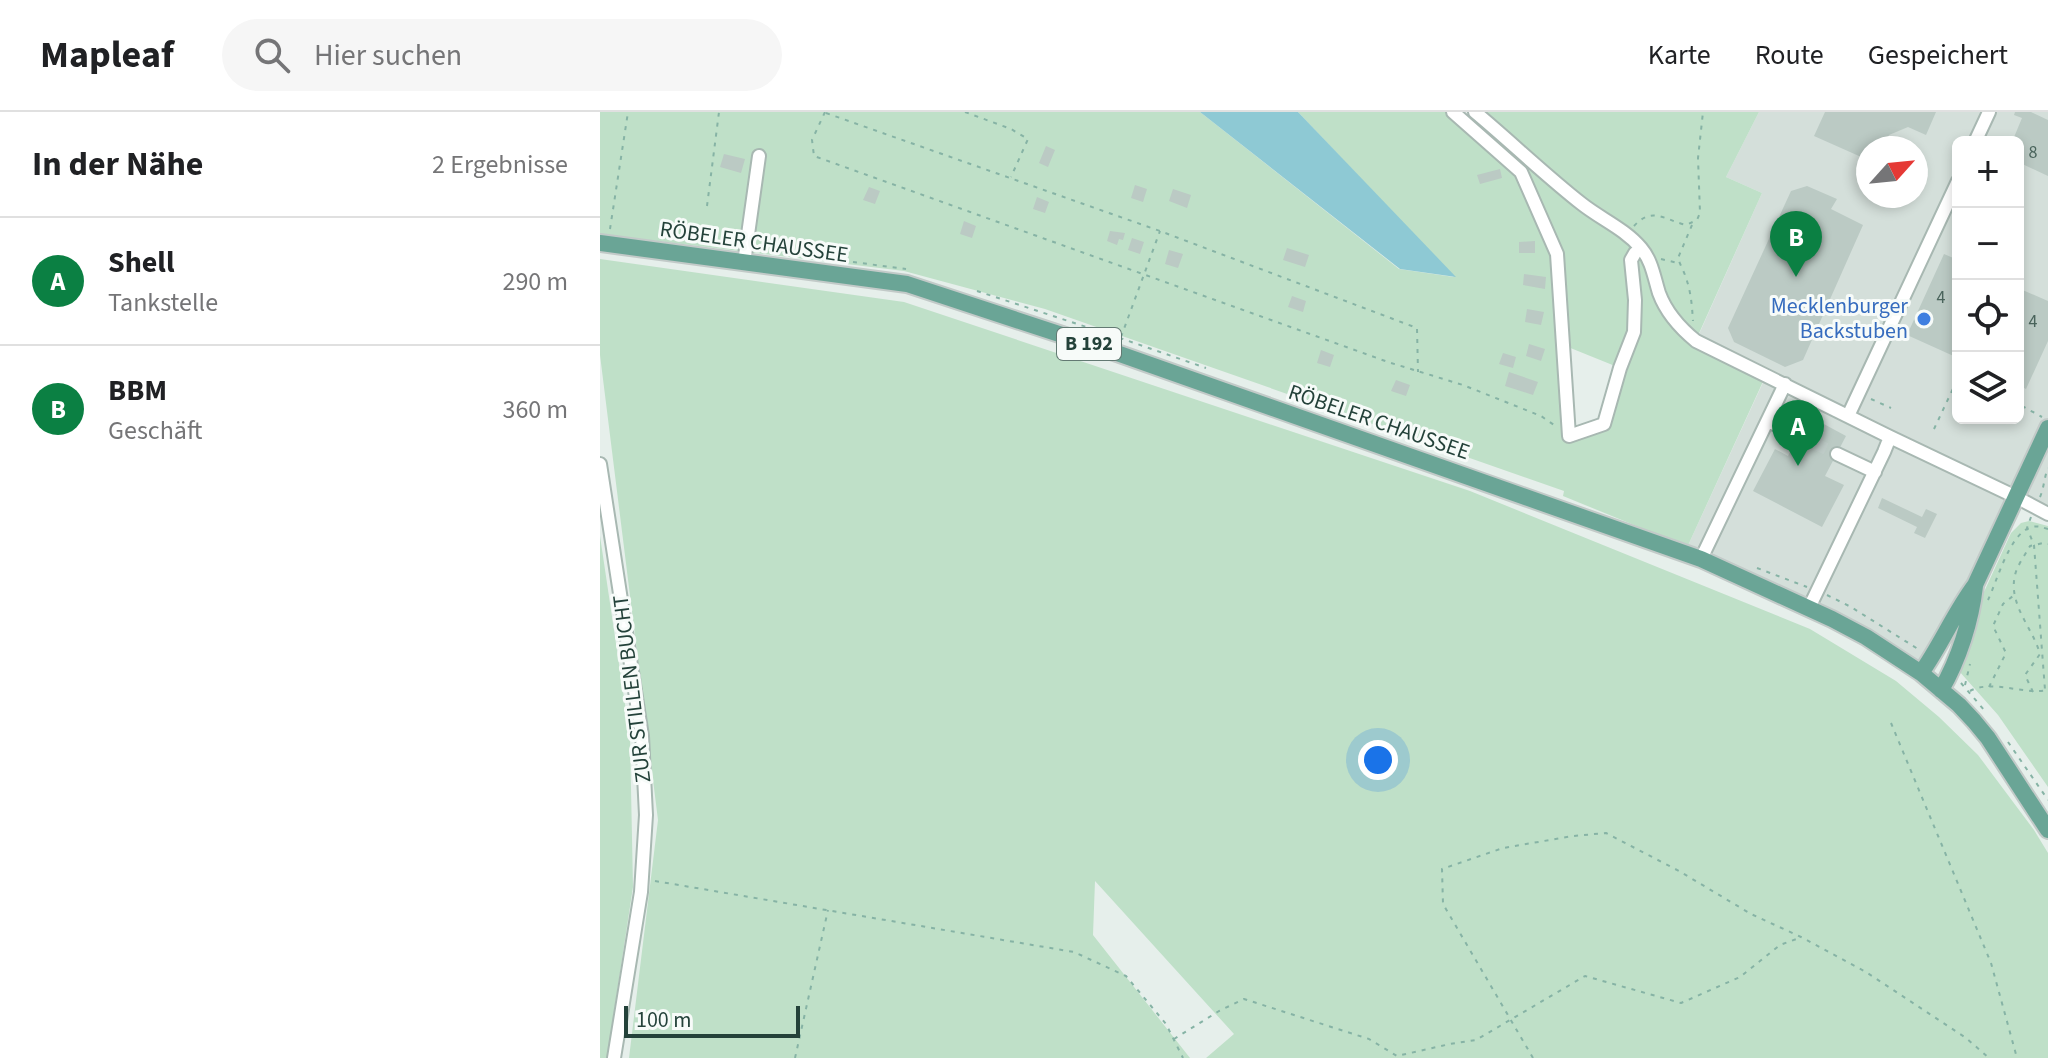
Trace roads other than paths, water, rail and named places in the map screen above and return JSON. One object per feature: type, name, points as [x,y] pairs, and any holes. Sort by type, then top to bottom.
[{"type":"main road","name":"RÖBELER CHAUSSEE","points":[[604,244],[907,284],[1114,352],[1701,559],[1866,637],[1921,673],[1959,705],[1988,738],[2048,830]]},
{"type":"main road","points":[[1921,673],[1975,585],[2048,428]]},
{"type":"main road","points":[[1941,690],[1951,674],[1973,609],[1975,585]]},
{"type":"street","points":[[1453,112],[1521,172],[1557,254],[1569,436],[1604,424],[1634,332],[1631,260],[1635,253],[1645,253]]},
{"type":"street","points":[[1475,112],[1582,204],[1629,236],[1645,253],[1668,310],[1691,337],[2048,514]]},
{"type":"street","points":[[1978,136],[1989,112]]},
{"type":"street","points":[[744,263],[759,156]]},
{"type":"street","points":[[1848,416],[1952,194]]},
{"type":"street","points":[[1701,559],[1785,384]]},
{"type":"street","points":[[1768,421],[1799,436]]},
{"type":"street","points":[[1809,608],[1890,437]]},
{"type":"street","points":[[1837,454],[1875,472]]},
{"type":"street","name":"ZUR STILLEN BUCHT","points":[[600,464],[642,736],[646,815],[642,879],[614,1058]]},
{"type":"water","points":[[1200,112],[1298,112],[1456,277],[1400,269]]},
{"type":"tunnel","points":[[1799,436],[1837,454]]},
{"type":"place","name":"BBM","points":[[1796,277]]},
{"type":"place","name":"Mecklenburger Backstuben","points":[[1924,319]]},
{"type":"place","name":"Shell","points":[[1798,466]]}]
